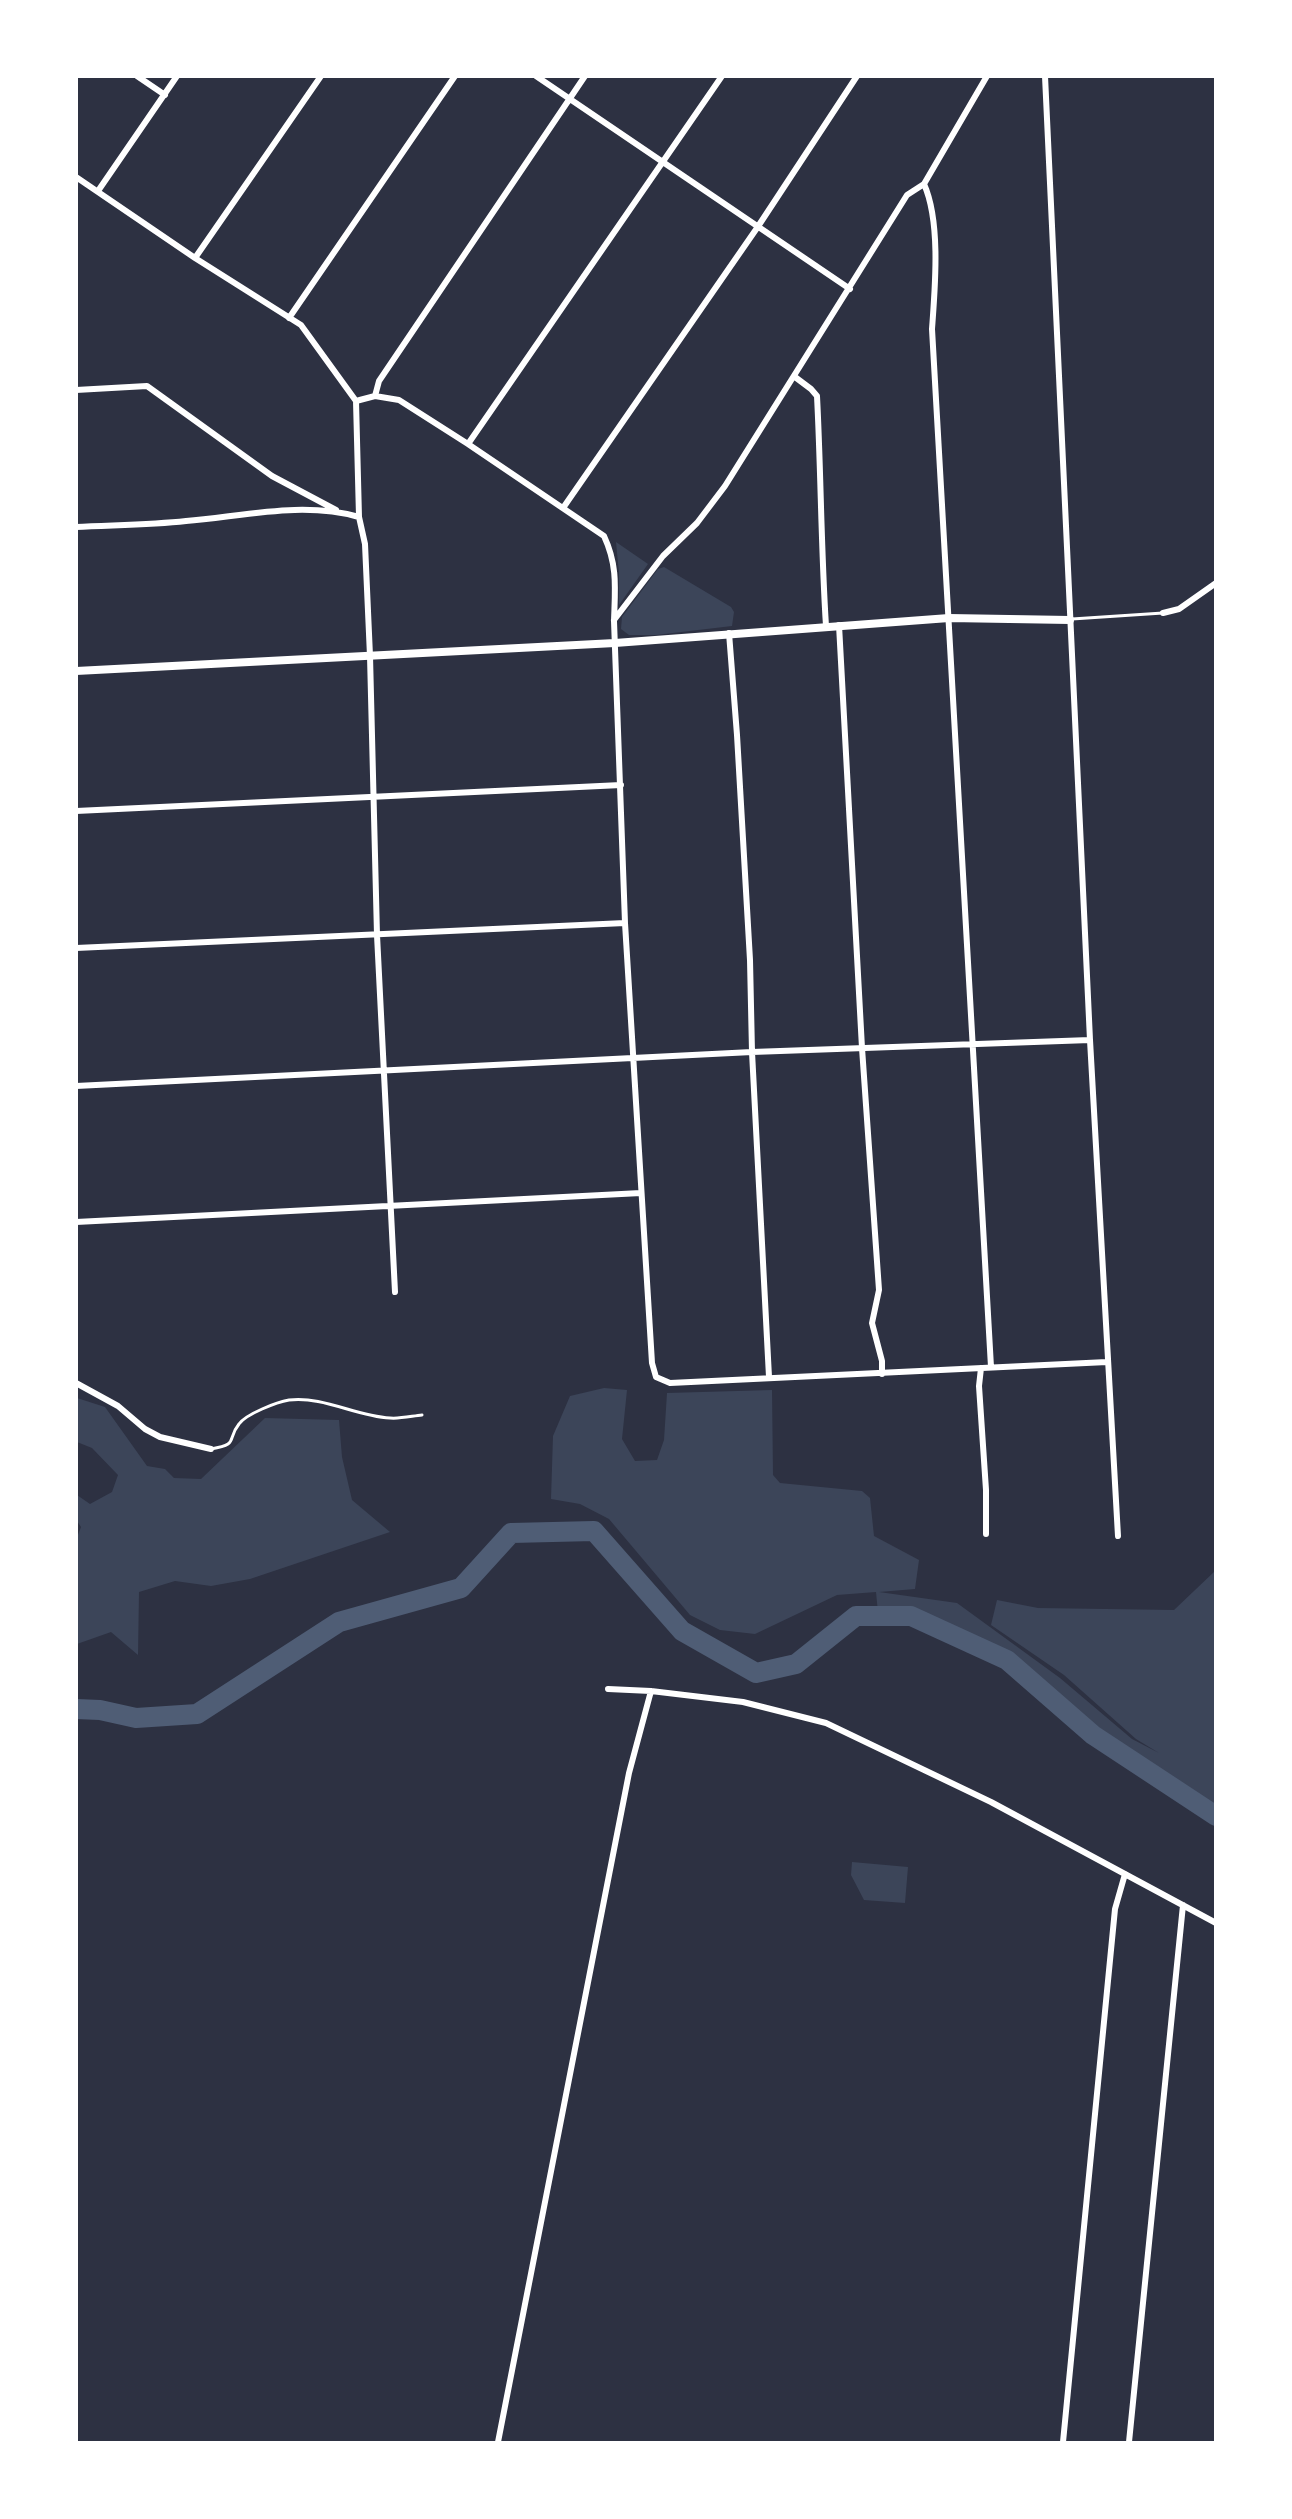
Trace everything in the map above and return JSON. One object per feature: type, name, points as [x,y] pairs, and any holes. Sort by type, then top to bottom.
[{"type":"street","points":[[137,76],[165,95]]},
{"type":"street","points":[[98,190],[177,76]]},
{"type":"street","points":[[195,258],[321,76]]},
{"type":"street","points":[[289,318],[455,76]]},
{"type":"street","points":[[536,76],[850,289]]},
{"type":"street","points":[[375,396],[379,381],[585,76]]},
{"type":"street","points":[[468,444],[722,76]]},
{"type":"street","points":[[563,508],[757,228],[856,76]]},
{"type":"street","points":[[614,621],[663,556],[698,523],[725,486],[907,195],[924,184],[987,76]]},
{"type":"street","points":[[1045,76],[1090,1040],[1118,1536]]},
{"type":"street","points":[[76,177],[195,258],[301,325],[356,401],[359,517],[365,544],[370,656],[377,935],[395,1292]]},
{"type":"street","points":[[924,184],[929,195],[936,264],[932,329],[991,1367]]},
{"type":"street","points":[[795,377],[817,396],[821,472],[821,556],[826,626]]},
{"type":"street","points":[[76,390],[147,386],[272,476],[336,510],[359,517]]},
{"type":"street","points":[[356,401],[375,396],[399,400],[604,536],[613,556],[616,577],[614,621],[625,923],[653,1372],[662,1381],[670,1383],[1107,1362]]},
{"type":"street","points":[[76,527],[184,522],[296,509],[336,510]]},
{"type":"street","points":[[1163,613],[1179,609],[1215,583]]},
{"type":"street","points":[[76,671],[615,643],[949,618],[1070,620]]},
{"type":"street","points":[[839,625],[862,1048],[879,1290],[872,1323],[882,1361],[882,1374]]},
{"type":"street","points":[[729,633],[750,960],[752,1052],[769,1377]]},
{"type":"street","points":[[76,811],[621,785]]},
{"type":"street","points":[[76,948],[625,923]]},
{"type":"street","points":[[76,1086],[752,1052],[1090,1040]]},
{"type":"street","points":[[76,1222],[641,1193]]},
{"type":"street","points":[[981,1368],[979,1386],[986,1490],[986,1534]]},
{"type":"street","points":[[76,1383],[118,1406],[145,1429],[160,1437],[211,1449]]},
{"type":"street","points":[[608,1689],[651,1691],[743,1702],[826,1723],[991,1802],[1215,1923]]},
{"type":"street","points":[[498,2442],[629,1773],[651,1691]]},
{"type":"street","points":[[1063,2442],[1114,1909],[1125,1874]]},
{"type":"street","points":[[1129,2442],[1183,1905]]},
{"type":"lane","points":[[1070,620],[1163,613]]},
{"type":"lane","points":[[211,1449],[225,1447],[232,1442],[239,1423],[266,1407],[287,1401],[309,1399],[389,1418],[422,1415]]},
{"type":"shaded area","points":[[616,542],[648,564],[619,605],[619,573]]},
{"type":"shaded area","points":[[664,567],[731,607],[734,612],[732,626],[656,635],[629,635],[621,629],[622,617],[658,569]]},
{"type":"shaded area","points":[[604,1388],[627,1390],[622,1439],[635,1461],[657,1460],[664,1440],[667,1393],[772,1390],[773,1475],[780,1483],[862,1491],[870,1498],[874,1536],[919,1560],[915,1589],[879,1592],[957,1603],[1060,1678],[1132,1739],[1159,1753],[1136,1739],[1064,1675],[991,1625],[997,1600],[1038,1608],[1174,1610],[1215,1571],[1215,1811],[1135,1772],[994,1662],[956,1627],[879,1623],[876,1592],[837,1595],[755,1634],[720,1630],[690,1615],[609,1519],[580,1504],[551,1499],[553,1436],[570,1396]]},
{"type":"shaded area","points":[[77,1398],[105,1407],[147,1466],[165,1469],[174,1478],[201,1479],[265,1418],[339,1420],[342,1457],[352,1500],[390,1532],[250,1579],[211,1586],[175,1581],[139,1592],[138,1655],[111,1632],[77,1644],[76,1540],[81,1527],[77,1521],[77,1495],[90,1504],[112,1492],[118,1475],[92,1448],[77,1442]]},
{"type":"shaded area","points":[[852,1862],[908,1867],[905,1903],[864,1900],[851,1875]]},
{"type":"waterway","points":[[76,1709],[100,1710],[136,1718],[197,1714],[339,1622],[461,1588],[511,1533],[594,1531],[682,1631],[756,1673],[796,1664],[856,1616],[911,1616],[1007,1660],[1093,1735],[1216,1816]]}]
